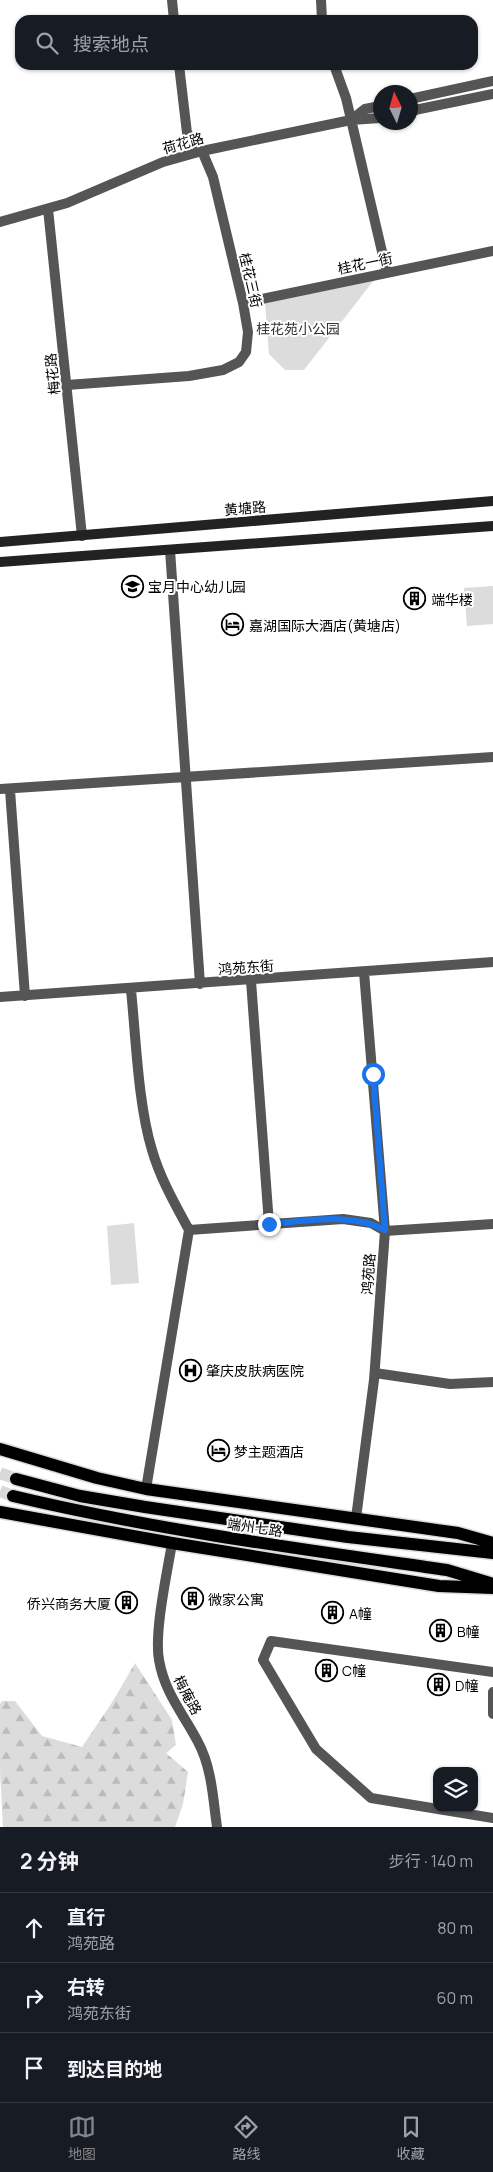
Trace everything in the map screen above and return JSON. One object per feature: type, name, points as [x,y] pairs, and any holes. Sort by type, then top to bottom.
[{"type":"main road","name":"黄塘路","points":[[0,542],[493,501]]},
{"type":"main road","points":[[0,562],[493,526]]},
{"type":"main road","points":[[1,1450],[96,1478],[146,1488],[458,1533],[493,1543]]},
{"type":"main road","name":"端州七路","points":[[16,1480],[80,1496],[145,1507],[348,1537],[493,1553]]},
{"type":"main road","name":"端州七路","points":[[13,1496],[89,1514],[178,1531],[447,1570],[493,1586]]},
{"type":"main road","points":[[0,1512],[172,1543],[439,1586],[493,1586]]},
{"type":"street","points":[[172,0],[174,15]]},
{"type":"street","points":[[321,0],[322,15]]},
{"type":"street","name":"桂花三街","points":[[67,384],[190,376],[231,366],[239,362],[246,352],[248,332],[243,303],[213,177],[202,151],[187,134],[180,70]]},
{"type":"street","points":[[336,70],[346,98],[386,273]]},
{"type":"street","points":[[418,97],[493,81]]},
{"type":"street","points":[[418,109],[493,94]]},
{"type":"street","points":[[351,120],[365,109],[373,107]]},
{"type":"street","name":"荷花路","points":[[0,222],[48,209],[163,162],[202,151],[351,120],[373,118]]},
{"type":"street","name":"梅花路","points":[[48,209],[82,536]]},
{"type":"street","name":"桂花一街","points":[[243,303],[493,251]]},
{"type":"street","points":[[170,550],[200,984]]},
{"type":"street","points":[[25,996],[5,790],[493,757]]},
{"type":"street","name":"鸿苑东街","points":[[0,997],[131,990],[493,962]]},
{"type":"street","name":"鸿苑路","points":[[356,1518],[374,1373],[385,1230],[364,972]]},
{"type":"street","points":[[251,980],[269,1224]]},
{"type":"street","points":[[131,990],[144,1105],[152,1150],[169,1192],[189,1230],[146,1488]]},
{"type":"street","points":[[189,1230],[343,1219],[371,1223],[385,1230],[493,1224]]},
{"type":"street","points":[[374,1373],[450,1384],[493,1382]]},
{"type":"street","name":"梅庵路","points":[[172,1543],[158,1641],[158,1658],[170,1696],[198,1742],[205,1758],[210,1776],[217,1827]]},
{"type":"street","points":[[493,1672],[271,1641],[263,1660],[316,1748],[371,1798],[493,1818]]},
{"type":"street","points":[[493,1692],[493,1714]]},
{"type":"green space","name":"桂花苑小公园","points":[[374,280],[304,370],[285,370],[269,354],[265,303]]},
{"type":"green space","points":[[493,586],[493,624],[467,626],[464,588]]},
{"type":"green space","points":[[134,1223],[139,1283],[111,1285],[107,1226]]},
{"type":"green space","points":[[135,1663],[172,1720],[176,1745],[166,1753],[188,1772],[183,1804],[175,1827],[3,1827],[0,1771],[0,1704],[2,1701],[15,1701],[42,1736],[82,1747],[113,1701]]},
{"type":"tunnel","points":[[0,1473],[16,1479]]},
{"type":"tunnel","points":[[0,1491],[13,1496]]},
{"type":"place","name":"宝月中心幼儿园","points":[[132,586]]},
{"type":"place","name":"端华楼","points":[[415,599]]},
{"type":"place","name":"嘉湖国际大酒店(黄塘店)","points":[[233,625]]},
{"type":"place","name":"肇庆皮肤病医院","points":[[190,1370]]},
{"type":"place","name":"梦主题酒店","points":[[218,1451]]},
{"type":"place","name":"微家公寓","points":[[192,1599]]},
{"type":"place","name":"侨兴商务大厦","points":[[127,1603]]},
{"type":"place","name":"A幢","points":[[333,1613]]},
{"type":"place","name":"B幢","points":[[441,1631]]},
{"type":"place","name":"C幢","points":[[326,1670]]},
{"type":"place","name":"D幢","points":[[439,1685]]},
{"type":"route","points":[[269,1224],[343,1219],[371,1223],[385,1230],[373,1074]]}]
